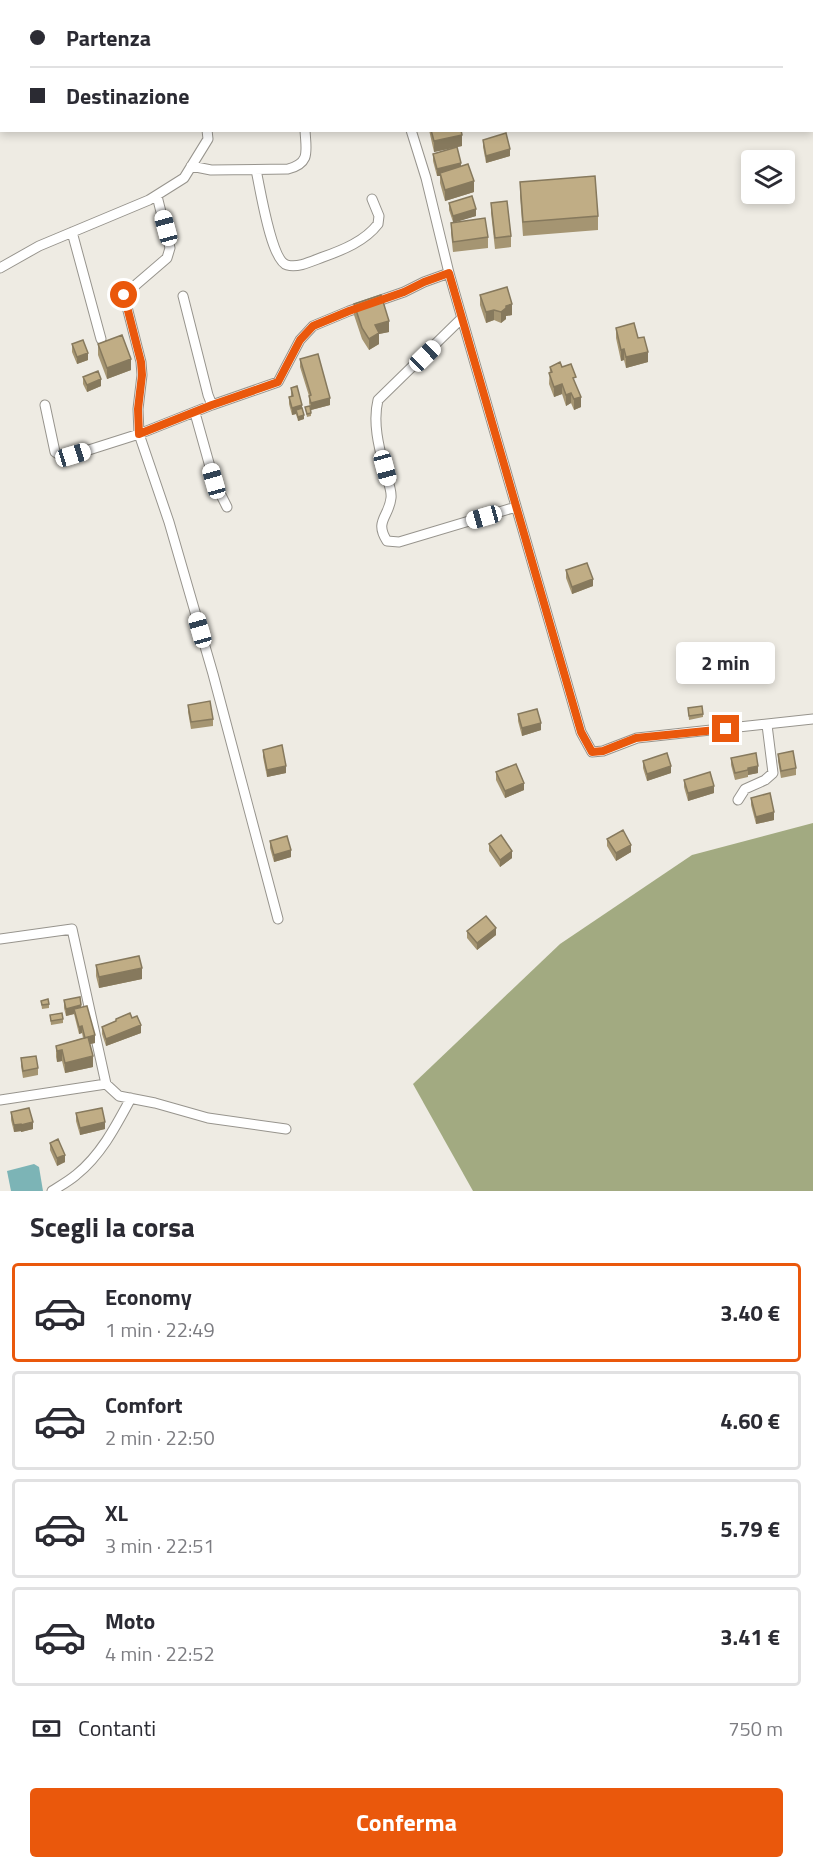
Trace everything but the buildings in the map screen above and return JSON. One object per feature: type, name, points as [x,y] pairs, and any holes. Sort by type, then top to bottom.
[{"type":"street","points":[[0,268],[39,246],[157,196],[184,178],[208,139],[207,132]]},
{"type":"street","points":[[191,166],[211,170],[288,169],[299,166],[306,157],[305,132]]},
{"type":"street","points":[[412,132],[426,178],[449,273],[581,732],[592,752],[603,751],[636,738],[813,719]]},
{"type":"street","points":[[256,170],[270,233],[277,255],[285,265],[309,262],[357,242],[378,224],[379,216],[372,199]]},
{"type":"street","points":[[157,196],[170,248],[167,258],[124,295],[141,362],[139,434],[169,522],[213,674],[278,920]]},
{"type":"street","points":[[72,232],[101,339]]},
{"type":"street","points":[[45,405],[55,452],[61,456],[73,455],[139,434],[278,382],[300,340],[313,326],[449,273]]},
{"type":"street","points":[[183,296],[212,405]]},
{"type":"street","points":[[462,318],[378,400],[376,411],[379,448],[392,497],[383,517],[381,532],[387,541],[399,542],[516,507]]},
{"type":"street","points":[[195,413],[214,481],[226,507]]},
{"type":"street","points":[[738,800],[745,789],[765,780],[773,773],[767,724]]},
{"type":"street","points":[[0,939],[72,929],[106,1084],[119,1096],[208,1118],[286,1129]]},
{"type":"street","points":[[0,1100],[106,1084]]},
{"type":"street","points":[[52,1191],[75,1176],[92,1160],[103,1146],[131,1098]]},
{"type":"green space","points":[[813,823],[813,1191],[473,1191],[413,1084],[560,944],[692,855]]},
{"type":"water","points":[[34,1164],[39,1167],[43,1191],[11,1191],[7,1171]]},
{"type":"route","points":[[124,295],[141,362],[139,434],[278,382],[300,340],[313,326],[449,273],[581,732],[592,752],[603,751],[636,738],[726,729]]}]
